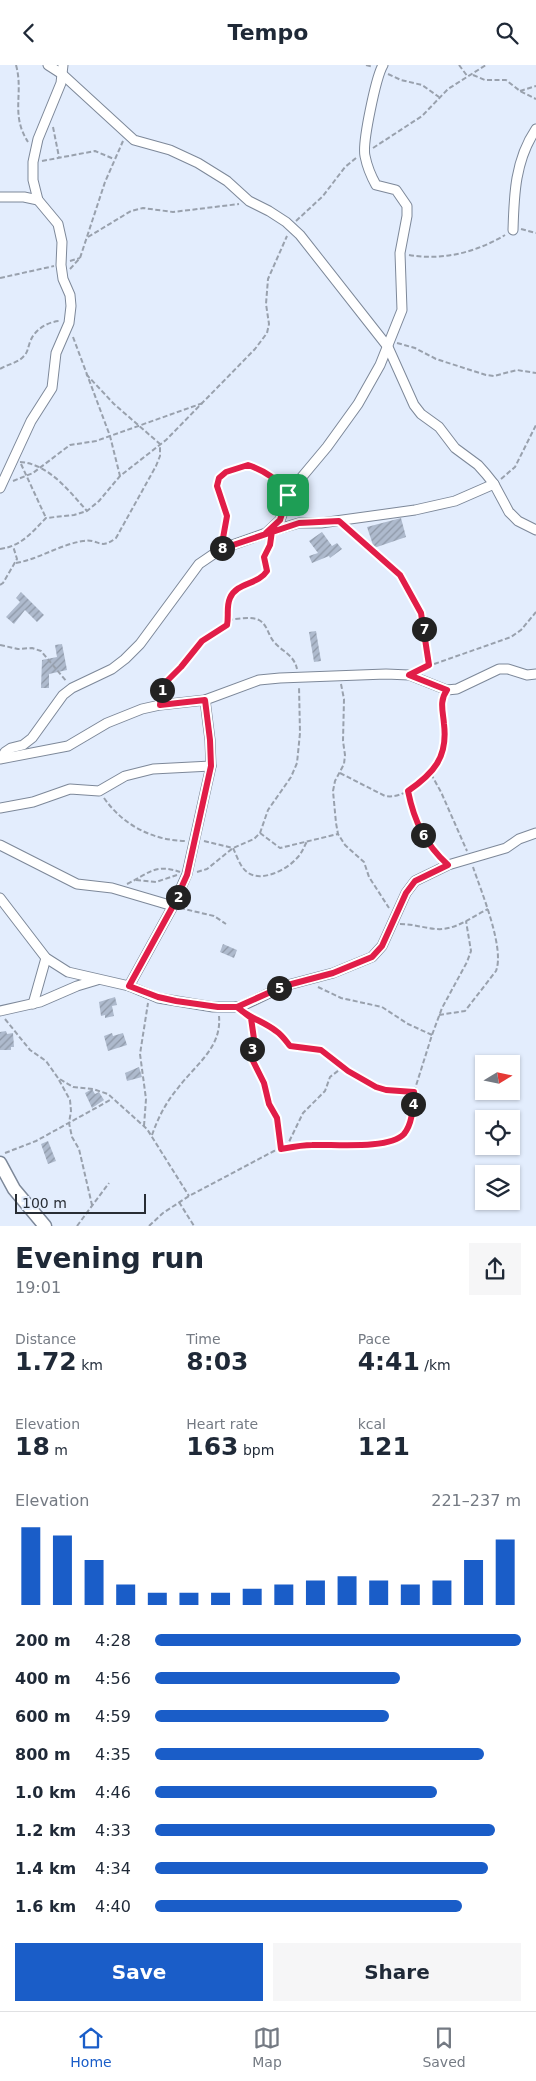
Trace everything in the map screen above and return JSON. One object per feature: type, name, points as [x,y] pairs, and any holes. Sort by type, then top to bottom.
[{"type":"street","points":[[48,65],[63,70],[126,134],[144,144],[170,150],[198,163],[227,181],[248,201],[269,211],[291,226],[389,344],[414,405],[439,427],[455,448],[478,465],[494,484],[509,512],[518,521],[536,530]]},
{"type":"street","points":[[269,532],[280,520],[288,495],[301,476],[332,441],[358,404],[389,344],[402,310],[400,253],[407,206],[396,190],[376,185],[364,154],[372,100],[382,67]]},
{"type":"street","points":[[0,488],[32,421],[52,388],[56,353],[69,323],[70,295],[62,269],[62,242],[58,224],[38,200],[33,180],[34,158],[43,124],[58,92],[63,70]]},
{"type":"street","points":[[513,230],[514,193],[518,169],[527,145],[536,129]]},
{"type":"street","points":[[0,197],[24,197],[38,200]]},
{"type":"street","points":[[1,758],[11,748],[23,745],[32,738],[55,704],[72,688],[112,669],[125,659],[140,644],[199,564],[221,549],[299,523],[339,521],[415,511],[440,505],[494,484]]},
{"type":"street","points":[[1,758],[68,746],[124,715],[160,705],[205,700],[259,680],[386,674],[409,675],[447,690],[457,689],[499,669],[508,669],[527,675],[536,674]]},
{"type":"street","points":[[129,986],[173,906],[187,875],[211,766],[205,700]]},
{"type":"street","points":[[0,808],[33,802],[70,789],[99,791],[113,782],[138,772],[163,768],[211,766]]},
{"type":"street","points":[[0,899],[46,958],[68,972],[103,979],[176,1001],[218,1007],[237,1007],[284,986],[333,973],[372,957],[382,946],[406,893],[415,881],[448,865],[506,848],[519,839],[536,833]]},
{"type":"street","points":[[0,845],[77,884],[112,888],[173,906]]},
{"type":"street","points":[[33,1004],[46,958]]},
{"type":"street","points":[[0,1012],[33,1004],[77,985],[103,979]]},
{"type":"street","points":[[0,1163],[14,1189],[45,1226]]},
{"type":"path","points":[[16,65],[19,83],[17,119],[34,158],[59,157],[94,151],[114,159]]},
{"type":"path","points":[[459,65],[468,77]]},
{"type":"path","points":[[0,549],[13,547],[32,534],[46,518],[74,515],[87,511],[100,501],[120,477],[160,444],[204,402],[243,362],[267,333],[269,324],[266,304],[268,279],[291,226],[323,196],[345,167],[352,161],[410,125],[456,83],[473,75],[486,65]]},
{"type":"path","points":[[382,67],[394,78],[422,85],[439,97]]},
{"type":"path","points":[[473,75],[485,80],[506,80],[520,91],[536,99]]},
{"type":"path","points":[[520,91],[536,86]]},
{"type":"path","points":[[48,113],[56,135],[59,157]]},
{"type":"path","points":[[0,278],[74,267],[80,258],[114,159],[126,134]]},
{"type":"path","points":[[88,237],[131,211],[143,208],[173,212],[210,206],[233,206],[248,201]]},
{"type":"path","points":[[400,253],[427,257],[459,253],[492,243],[513,230],[522,229],[536,233]]},
{"type":"path","points":[[0,369],[22,358],[27,352],[30,339],[44,326],[50,322],[69,323],[110,436],[120,477]]},
{"type":"path","points":[[389,344],[410,346],[436,359],[480,374],[494,376],[517,370],[536,373]]},
{"type":"path","points":[[16,563],[29,561],[54,549],[84,540],[94,541],[101,545],[109,543],[116,538],[160,456],[160,444],[86,374]]},
{"type":"path","points":[[9,483],[40,467],[70,445],[96,441],[204,402]]},
{"type":"path","points":[[494,484],[515,467],[536,425]]},
{"type":"path","points":[[20,462],[40,467],[60,482],[87,511]]},
{"type":"path","points":[[221,549],[227,516],[217,486],[219,478],[226,472],[248,465],[273,477],[282,485],[288,495]]},
{"type":"path","points":[[25,476],[46,518]]},
{"type":"path","points":[[339,521],[392,567],[403,580],[421,613],[429,665]]},
{"type":"path","points":[[160,705],[162,689],[167,681],[202,641],[222,629],[228,620],[227,605],[230,596],[237,588],[264,576],[267,571],[264,557],[270,545],[269,532]]},
{"type":"path","points":[[0,585],[16,563],[17,559],[13,547]]},
{"type":"path","points":[[409,675],[429,665],[511,637],[521,630],[536,612]]},
{"type":"path","points":[[187,875],[207,869],[233,848],[254,839],[260,833],[268,810],[291,777],[297,763],[300,733],[296,665],[290,655],[275,643],[264,625],[252,618],[228,620]]},
{"type":"path","points":[[0,645],[18,649],[32,648],[41,651],[72,688]]},
{"type":"path","points":[[336,676],[343,689],[345,755],[344,764],[335,781],[333,791],[338,834],[345,845],[364,862],[369,877],[394,921],[438,930],[460,925],[488,909]]},
{"type":"path","points":[[340,773],[385,796],[399,796],[431,774],[443,750],[445,736],[442,700],[447,690]]},
{"type":"path","points":[[431,774],[470,858],[488,909],[498,955],[496,971],[465,1011],[439,1015]]},
{"type":"path","points":[[99,791],[117,815],[136,828],[166,839],[214,842],[233,848],[244,871],[252,876],[265,876],[287,867],[296,860],[307,841]]},
{"type":"path","points":[[408,791],[421,831],[436,855],[448,865]]},
{"type":"path","points":[[260,833],[280,847],[338,834]]},
{"type":"path","points":[[112,888],[136,880],[157,868],[167,868],[182,873],[156,882],[136,880]]},
{"type":"path","points":[[173,906],[214,916],[226,924]]},
{"type":"path","points":[[149,1226],[162,1213],[188,1196],[263,1155],[286,1148],[313,1145],[349,1146],[397,1139],[406,1131],[414,1092],[439,1015],[452,987],[467,962],[470,951],[466,921]]},
{"type":"path","points":[[306,980],[340,998],[382,1007],[408,1024],[432,1035]]},
{"type":"path","points":[[144,1127],[146,1099],[140,1054],[150,994]]},
{"type":"path","points":[[152,1135],[165,1105],[186,1077],[204,1059],[214,1044],[217,1037],[219,1020],[218,1007]]},
{"type":"path","points":[[237,1007],[251,1018],[276,1031],[290,1046],[321,1050],[343,1067],[376,1087],[386,1090],[414,1092]]},
{"type":"path","points":[[0,1012],[30,1050],[46,1061],[70,1100],[71,1111],[68,1123],[72,1137],[79,1149],[92,1205]]},
{"type":"path","points":[[251,1018],[254,1039],[251,1050],[252,1059],[264,1083],[269,1104],[277,1118],[281,1149]]},
{"type":"path","points":[[286,1148],[303,1113],[326,1090],[330,1077],[343,1067]]},
{"type":"path","points":[[58,1078],[73,1087],[98,1090],[108,1094],[152,1135],[188,1196]]},
{"type":"path","points":[[0,1154],[29,1144],[112,1099]]},
{"type":"path","points":[[77,1226],[109,1183]]},
{"type":"path","points":[[179,1202],[194,1226]]},
{"type":"building","points":[[401,518],[406,537],[374,548],[367,527]]},
{"type":"building","points":[[322,532],[332,546],[337,543],[342,549],[330,558],[329,556],[312,563],[309,556],[318,553],[309,541]]},
{"type":"building","points":[[21,592],[44,615],[37,622],[25,610],[14,624],[6,617],[20,602],[16,598]]},
{"type":"building","points":[[316,631],[321,661],[314,662],[309,632]]},
{"type":"building","points":[[62,644],[67,670],[49,674],[49,688],[41,688],[42,660],[57,657],[55,645]]},
{"type":"building","points":[[223,944],[237,950],[234,958],[220,952]]},
{"type":"building","points":[[115,997],[117,1005],[112,1006],[114,1016],[105,1018],[105,1015],[101,1016],[99,1002]]},
{"type":"building","points":[[6,1031],[7,1034],[13,1033],[14,1047],[11,1047],[11,1050],[0,1050],[0,1032]]},
{"type":"building","points":[[112,1033],[113,1036],[123,1033],[127,1045],[108,1051],[104,1036]]},
{"type":"building","points":[[139,1067],[142,1077],[127,1081],[125,1073]]},
{"type":"building","points":[[92,1089],[95,1094],[99,1092],[104,1100],[92,1108],[85,1093]]},
{"type":"building","points":[[48,1141],[56,1161],[48,1164],[41,1144]]},
{"type":"route","points":[[288,495],[280,520],[266,533],[272,531],[270,545],[264,557],[267,571],[264,576],[237,588],[230,596],[227,605],[227,625],[202,641],[181,667],[163,685],[160,705],[205,700],[211,766],[187,875],[181,891],[129,986],[158,997],[176,1001],[218,1007],[237,1007],[251,1018],[254,1039],[251,1050],[252,1059],[264,1083],[269,1104],[277,1118],[281,1149],[313,1145],[349,1146],[394,1141],[406,1131],[411,1115],[414,1092],[386,1090],[376,1087],[348,1071],[321,1050],[312,1047],[290,1046],[276,1031],[251,1018],[246,1015],[237,1007],[284,986],[333,973],[372,957],[382,946],[406,893],[415,881],[421,876],[448,865],[436,855],[425,839],[417,823],[408,791],[431,774],[443,750],[445,736],[442,700],[447,690],[409,675],[429,665],[421,613],[400,575],[339,521],[299,523],[266,533],[221,549],[227,516],[217,486],[219,478],[226,472],[248,465],[259,469],[282,485],[288,495]]}]
